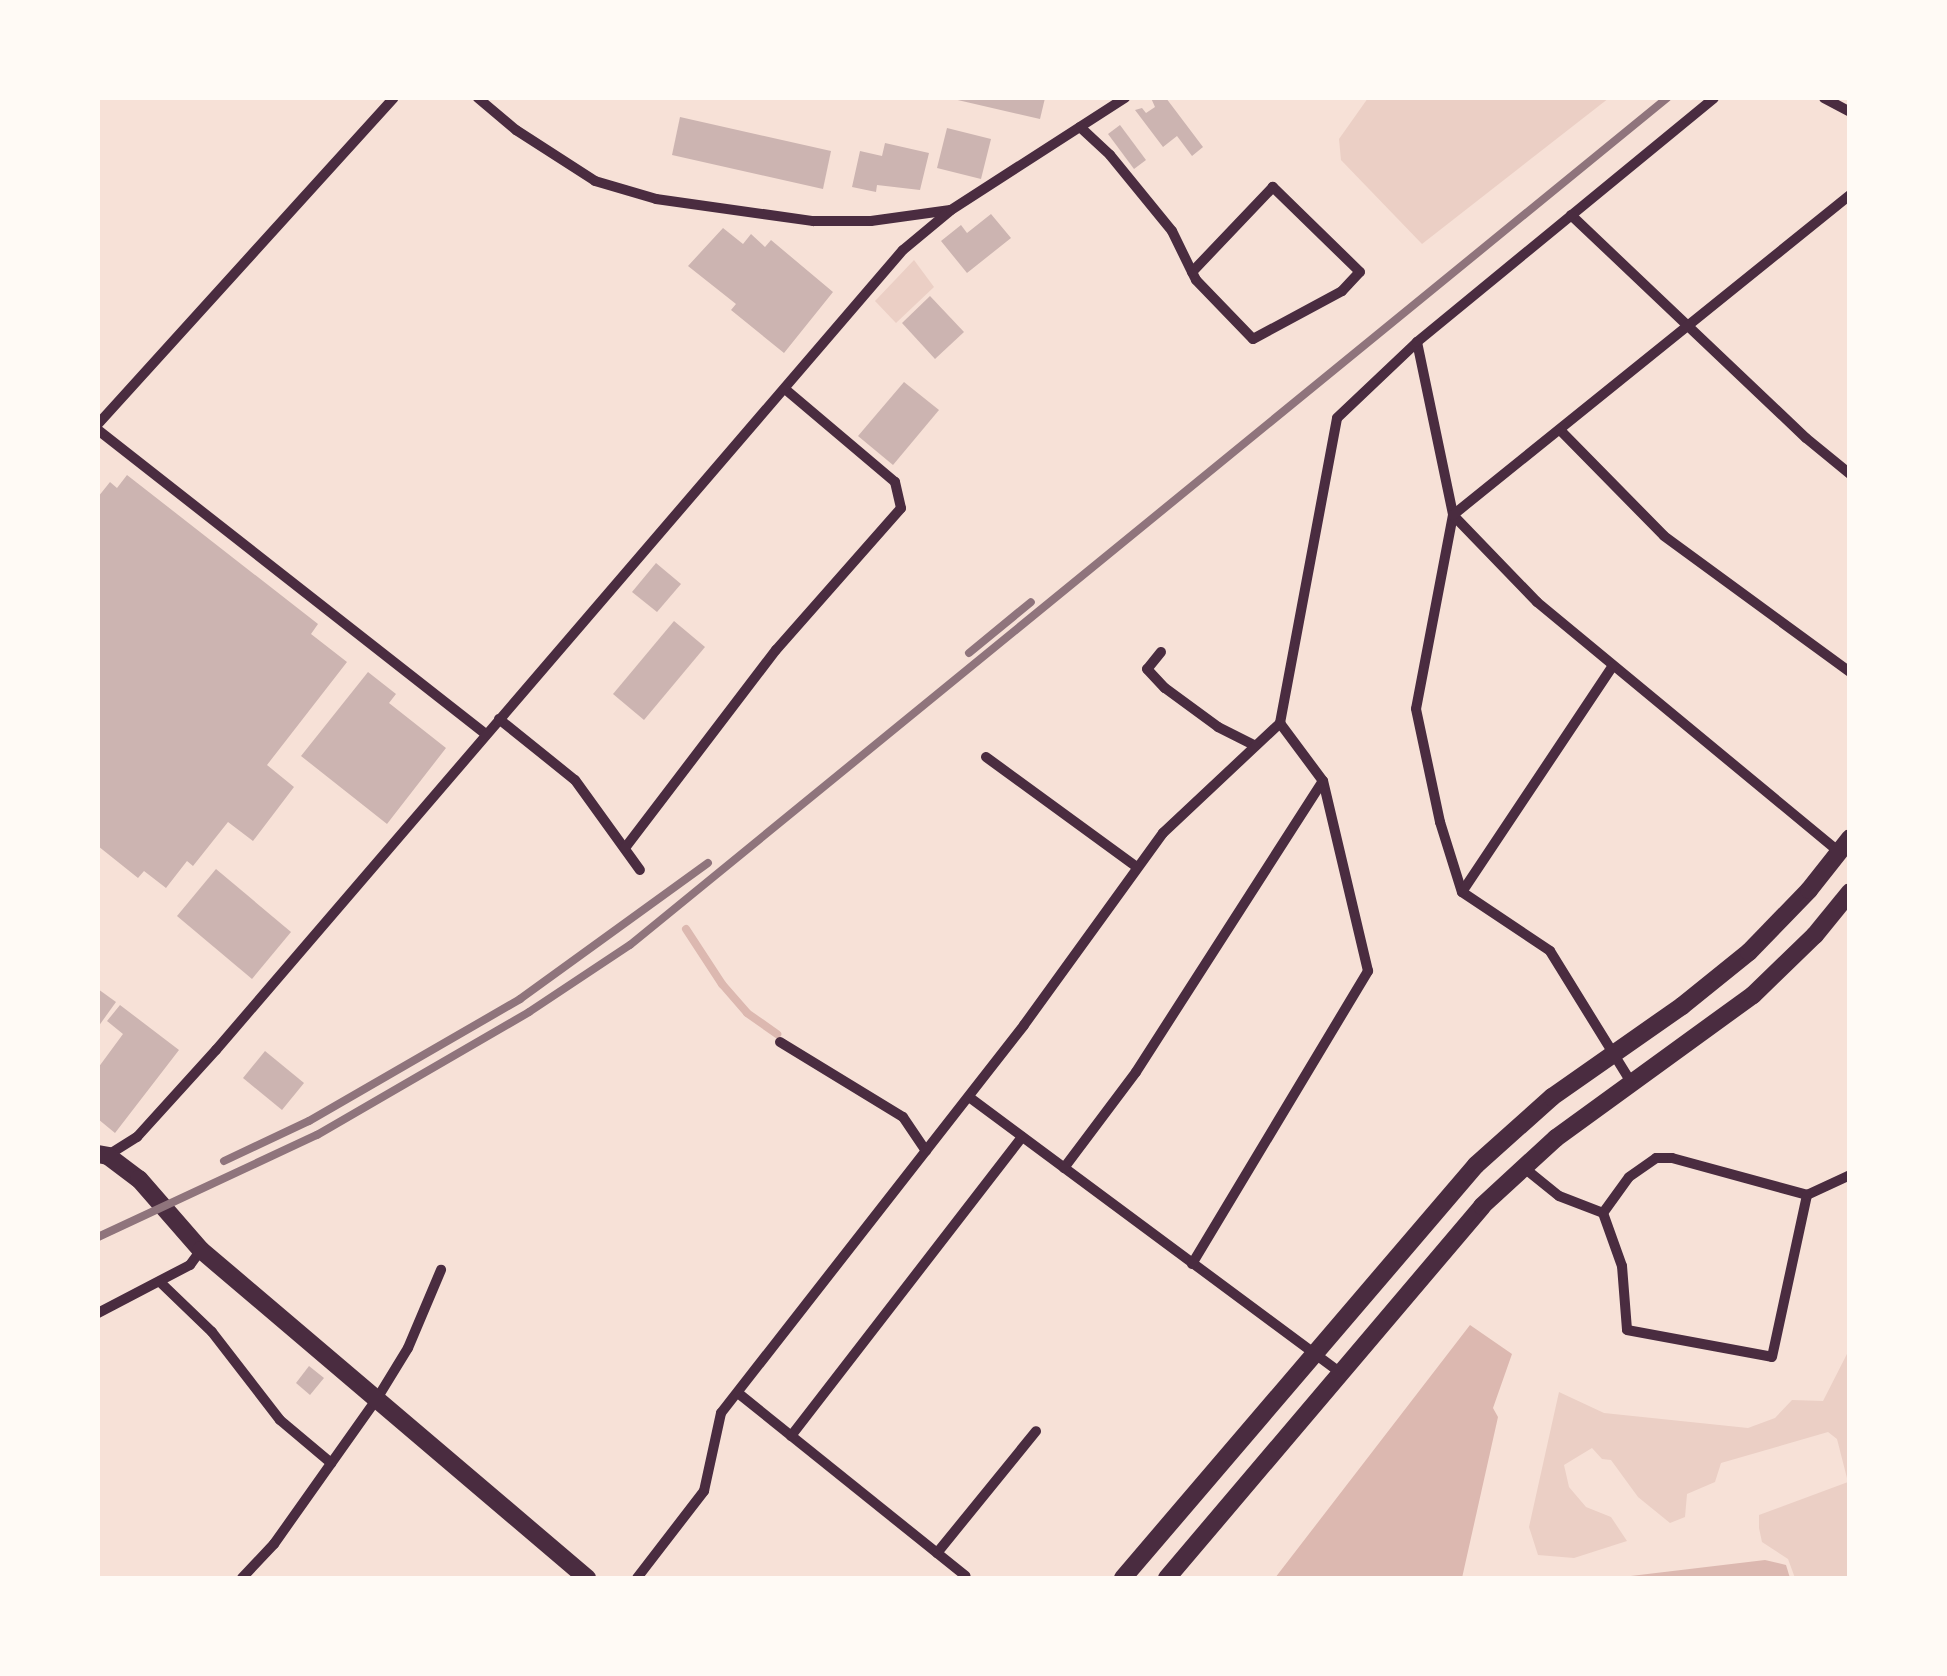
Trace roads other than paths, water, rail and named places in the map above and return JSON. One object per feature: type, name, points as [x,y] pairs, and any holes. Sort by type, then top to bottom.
[{"type":"main road","points":[[1123,1578],[1312,1352],[1476,1165],[1534,1111],[1748,952],[1844,845]]},
{"type":"main road","points":[[1167,1578],[1462,1227],[1523,1166],[1744,1002],[1843,914],[1850,892]]},
{"type":"main road","points":[[101,1157],[139,1179],[201,1250],[586,1578]]},
{"type":"street","points":[[394,98],[98,427],[486,734]]},
{"type":"street","points":[[478,98],[516,130],[594,181],[656,199],[813,221],[871,222],[951,210]]},
{"type":"street","points":[[101,1157],[137,1137],[216,1050],[904,250],[951,210],[1125,98]]},
{"type":"street","points":[[637,1578],[704,1491],[721,1413],[969,1097],[1163,832],[1280,723],[1337,418],[1417,342],[1714,98]]},
{"type":"street","points":[[1824,98],[1850,112]]},
{"type":"street","points":[[1080,127],[1110,155],[1172,231],[1192,272],[1253,338],[1342,291],[1360,272],[1273,187],[1192,272]]},
{"type":"street","points":[[1453,516],[1850,195]]},
{"type":"street","points":[[1571,215],[1686,327],[1850,474]]},
{"type":"street","points":[[1417,342],[1453,516],[1416,709],[1440,822],[1462,892],[1550,951],[1632,1084]]},
{"type":"street","points":[[624,848],[776,650],[901,508],[894,482],[784,389]]},
{"type":"street","points":[[1560,430],[1664,536],[1850,672]]},
{"type":"street","points":[[1453,516],[1537,602],[1612,667],[1844,845]]},
{"type":"street","points":[[1160,652],[1146,668],[1165,688],[1218,727],[1254,745]]},
{"type":"street","points":[[1462,892],[1612,667]]},
{"type":"street","points":[[499,719],[575,780],[640,870]]},
{"type":"street","points":[[1192,1264],[1368,971],[1323,781],[1280,723]]},
{"type":"street","points":[[986,756],[1137,867]]},
{"type":"street","points":[[1064,1168],[1136,1072],[1323,781]]},
{"type":"street","points":[[780,1042],[903,1117],[926,1151]]},
{"type":"street","points":[[969,1097],[1339,1372]]},
{"type":"street","points":[[792,1436],[1022,1137]]},
{"type":"street","points":[[1603,1213],[1629,1178],[1656,1158],[1672,1158],[1734,1179],[1807,1196],[1850,1175]]},
{"type":"street","points":[[1523,1166],[1559,1196],[1603,1213],[1622,1266],[1627,1330],[1772,1358],[1807,1196]]},
{"type":"street","points":[[98,1313],[190,1265],[201,1250]]},
{"type":"street","points":[[242,1578],[274,1544],[378,1397],[408,1348],[440,1270]]},
{"type":"street","points":[[160,1282],[212,1332],[280,1420],[331,1463]]},
{"type":"street","points":[[738,1393],[966,1576]]},
{"type":"street","points":[[937,1553],[1036,1431]]},
{"type":"waterway","points":[[686,929],[722,984],[747,1013],[777,1034]]},
{"type":"railway","points":[[98,1237],[317,1135],[529,1012],[630,945],[1667,98]]},
{"type":"railway","points":[[969,653],[1031,602]]},
{"type":"railway","points":[[224,1161],[309,1121],[520,999],[708,863]]}]
